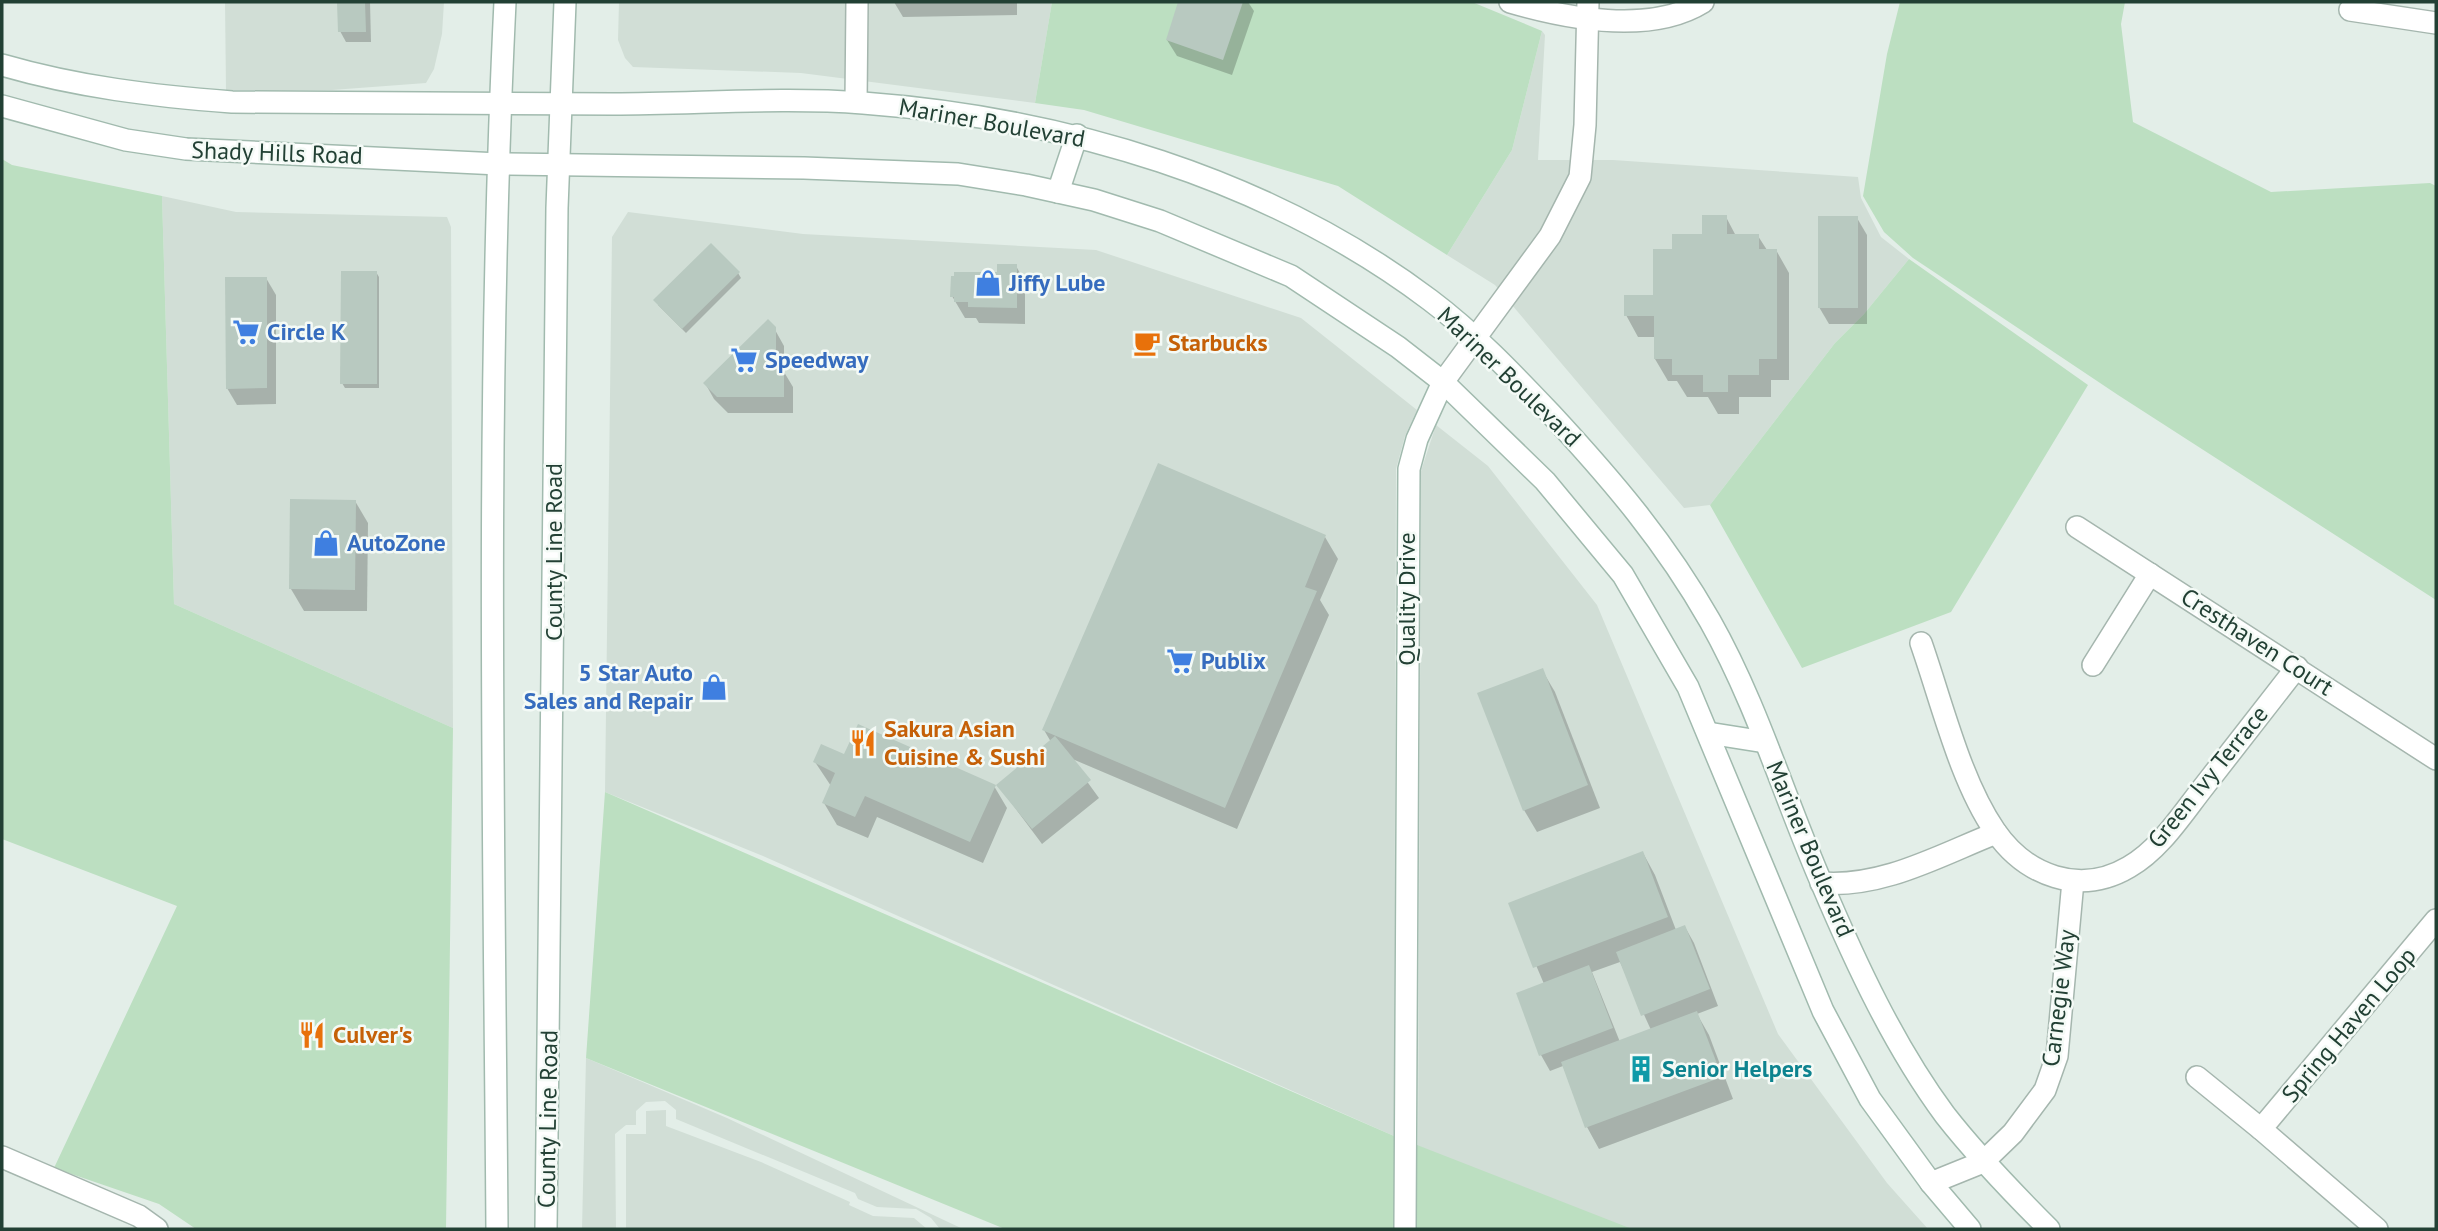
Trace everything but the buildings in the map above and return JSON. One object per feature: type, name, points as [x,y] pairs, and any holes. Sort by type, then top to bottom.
[{"type":"main road","name":"County Line Road","points":[[497,1229],[494,647],[500,102],[505,2]]},
{"type":"main road","name":"County Line Road","points":[[547,1229],[558,163],[565,2]]},
{"type":"main road","points":[[856,102],[857,2]]},
{"type":"main road","points":[[1510,2],[1648,19],[1671,15],[1703,2]]},
{"type":"main road","name":"Quality Drive","points":[[1405,1229],[1409,469],[1417,439],[1443,382],[1550,236],[1580,177],[1585,125],[1587,10]]},
{"type":"main road","points":[[2350,10],[2436,23]]},
{"type":"main road","name":"Shady Hills Road","points":[[2,65],[76,85],[136,95],[232,102],[560,102]]},
{"type":"main road","name":"Mariner Boulevard","points":[[560,102],[856,102],[964,115],[1077,135],[1182,169],[1311,227],[1373,262],[1430,300],[1476,338],[1520,380],[1647,522],[1710,621],[1765,742],[1821,883],[1867,982],[1908,1059],[1943,1112],[1983,1162],[2049,1229]]},
{"type":"main road","name":"Shady Hills Road","points":[[2,106],[78,129],[186,149],[499,164],[558,163]]},
{"type":"main road","points":[[1058,192],[1077,135]]},
{"type":"main road","name":"Mariner Boulevard","points":[[558,163],[889,170],[958,174],[1058,192],[1160,221],[1291,276],[1398,347],[1443,382],[1545,481],[1623,575],[1688,687],[1822,1011],[1870,1098],[1931,1183],[1970,1229]]},
{"type":"main road","name":"Cresthaven Court","points":[[2077,527],[2436,759]]},
{"type":"main road","points":[[2093,665],[2150,574]]},
{"type":"main road","name":"Green Ivy Terrace","points":[[1921,643],[1965,769],[1996,833],[2019,859],[2046,876],[2073,881],[2105,878],[2132,866],[2165,836],[2297,667]]},
{"type":"main road","points":[[1708,733],[1765,742]]},
{"type":"main road","points":[[1821,883],[1844,885],[1876,881],[1996,833]]},
{"type":"main road","name":"Carnegie Way","points":[[1931,1183],[1983,1162],[2013,1133],[2045,1090],[2057,1056],[2073,881]]},
{"type":"main road","name":"Spring Haven Loop","points":[[2261,1129],[2436,920]]},
{"type":"main road","points":[[2197,1077],[2377,1229]]},
{"type":"main road","points":[[2,1157],[139,1216],[157,1229]]},
{"type":"shaded area","points":[[225,2],[444,2],[442,34],[434,69],[426,83],[332,90],[226,90]]},
{"type":"shaded area","points":[[619,2],[1052,2],[1035,103],[801,73],[633,67],[625,58],[618,40]]},
{"type":"shaded area","points":[[1542,31],[1545,35],[1538,160],[1613,160],[1858,177],[1861,198],[1881,237],[1909,259],[1864,314],[1835,343],[1710,505],[1684,508],[1495,285],[1447,255],[1512,150]]},
{"type":"shaded area","points":[[162,196],[236,212],[447,217],[451,227],[453,728],[174,604]]},
{"type":"shaded area","points":[[628,212],[803,234],[1096,250],[1301,318],[1417,410],[1405,436],[1396,469],[1394,1136],[763,856],[605,792],[612,237]]},
{"type":"shaded area","points":[[1436,425],[1488,466],[1597,605],[1778,1034],[1887,1183],[1928,1229],[1624,1229],[1418,1146],[1421,471]]},
{"type":"shaded area","points":[[586,1058],[727,1118],[963,1229],[940,1229],[931,1218],[916,1209],[877,1207],[858,1199],[855,1193],[676,1119],[676,1110],[665,1101],[646,1102],[636,1111],[636,1125],[626,1125],[615,1134],[616,1229],[582,1229]]},
{"type":"shaded area","points":[[666,1110],[666,1126],[761,1162],[850,1202],[849,1205],[873,1216],[914,1218],[927,1229],[626,1229],[626,1134],[646,1134],[646,1111]]},
{"type":"green space","points":[[1052,2],[1472,2],[1542,31],[1512,150],[1447,255],[1338,186],[1084,110],[1035,103]]},
{"type":"green space","points":[[1900,2],[2125,2],[2121,24],[2133,122],[2271,192],[2430,183],[2436,186],[2436,600],[2118,395],[1913,258],[1884,232],[1863,196],[1887,54]]},
{"type":"green space","points":[[2,159],[12,165],[162,196],[174,604],[453,728],[446,1229],[196,1229],[159,1204],[54,1168],[177,906],[2,839]]},
{"type":"green space","points":[[1909,259],[2088,385],[1951,612],[1802,668],[1710,505],[1835,343],[1864,314]]},
{"type":"green space","points":[[605,792],[1394,1136],[1632,1229],[1005,1229],[586,1058]]},
{"type":"place","name":"Jiffy Lube","points":[[988,283]]},
{"type":"place","name":"Circle K","points":[[246,332]]},
{"type":"place","name":"Starbucks","points":[[1147,343]]},
{"type":"place","name":"Speedway","points":[[744,360]]},
{"type":"place","name":"AutoZone","points":[[326,543]]},
{"type":"place","name":"Publix","points":[[1180,661]]},
{"type":"place","name":"5 Star Auto Sales and Repair","points":[[714,687]]},
{"type":"place","name":"Sakura Asian Cuisine & Sushi","points":[[863,743]]},
{"type":"place","name":"Culver's","points":[[312,1035]]},
{"type":"place","name":"Senior Helpers","points":[[1641,1069]]}]
